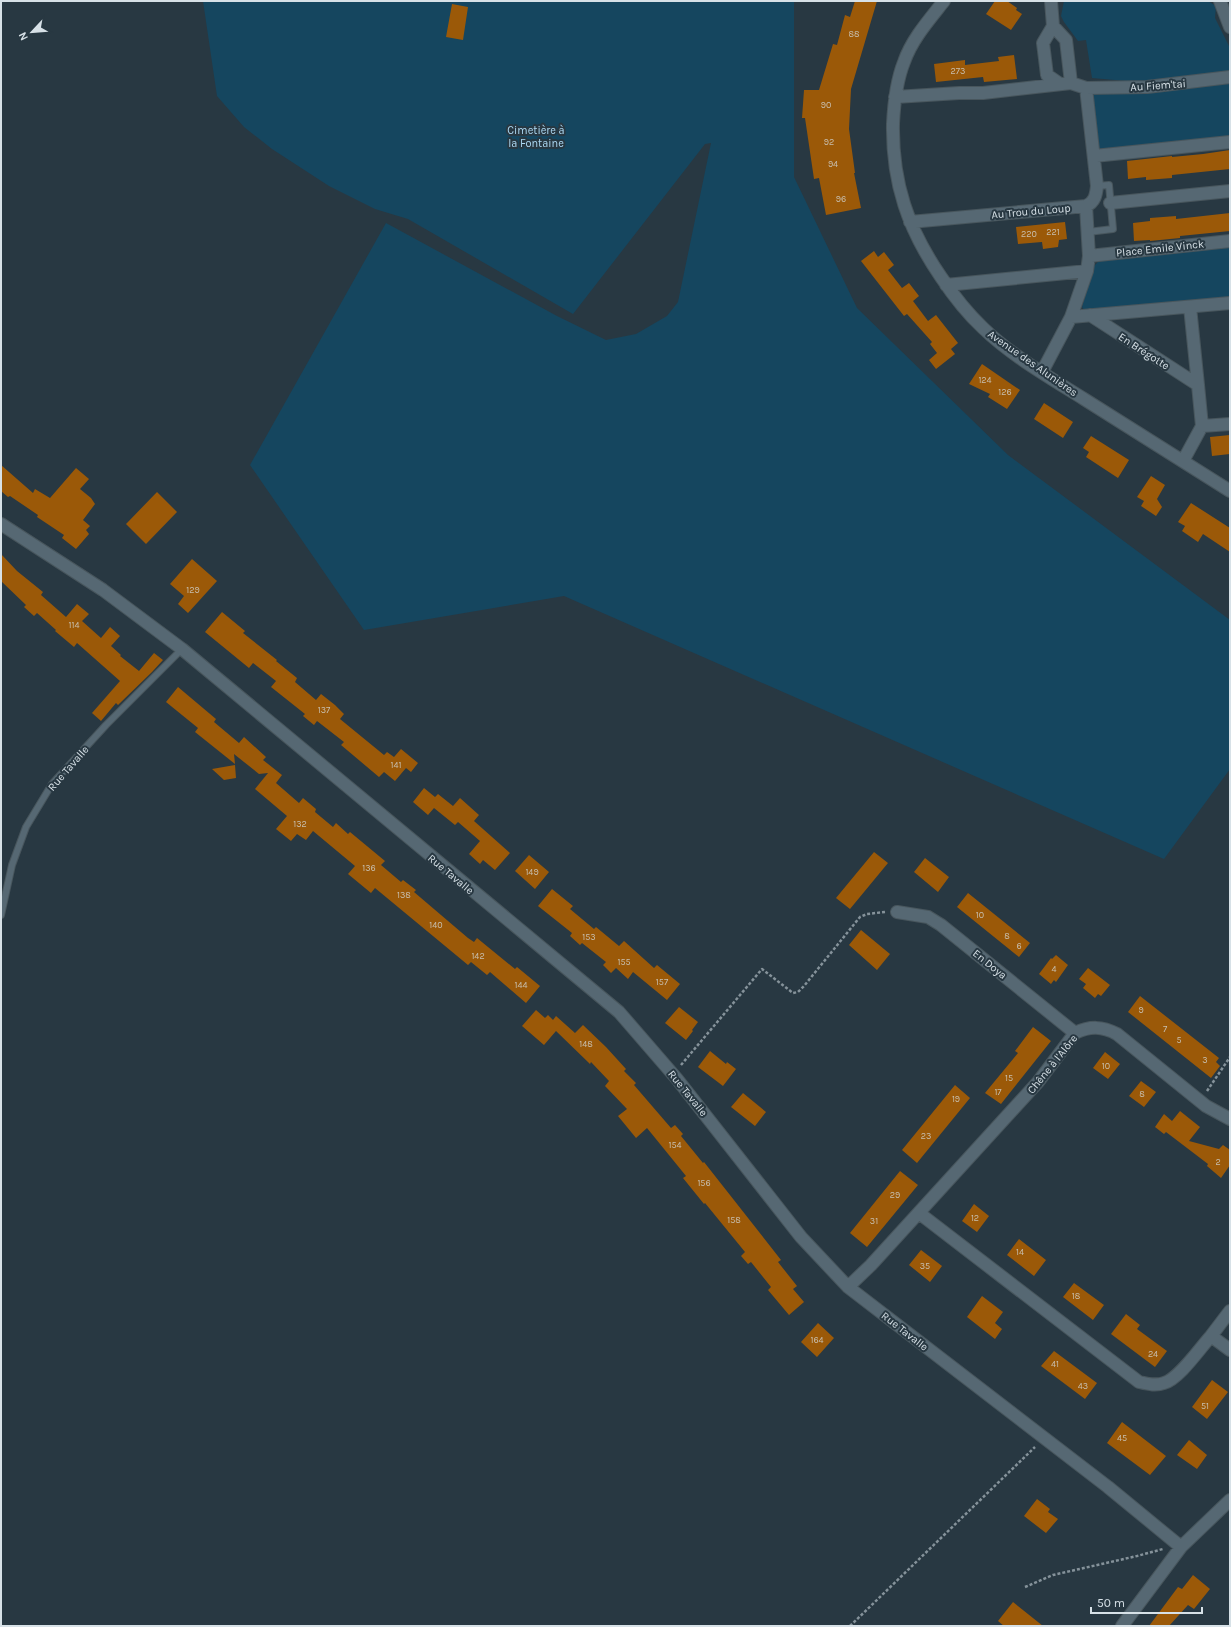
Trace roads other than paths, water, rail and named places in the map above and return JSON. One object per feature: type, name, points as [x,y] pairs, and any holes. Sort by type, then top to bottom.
[{"type":"street","name":"Avenue des Alunières","points":[[944,1],[910,47],[902,68],[895,97],[893,138],[894,162],[903,204],[927,256],[946,285],[983,328],[998,342],[1042,372],[1230,491]]},
{"type":"street","points":[[1051,1],[1053,26],[1043,43],[1047,75],[1066,84],[1086,88],[1097,186],[1094,200],[1086,206]]},
{"type":"street","points":[[1220,1],[1230,27]]},
{"type":"street","points":[[1053,26],[1066,40],[1066,84]]},
{"type":"street","name":"Au Fiem'tai","points":[[1086,88],[1147,88],[1230,77]]},
{"type":"street","points":[[895,97],[983,93],[1066,84]]},
{"type":"street","points":[[1094,156],[1230,142]]},
{"type":"street","points":[[1110,203],[1230,191]]},
{"type":"street","name":"Au Trou du Loup","points":[[910,222],[1086,206],[1090,256],[1087,271],[1071,317],[1042,372]]},
{"type":"street","name":"Place Emile Vinck","points":[[1090,256],[1230,241]]},
{"type":"street","points":[[946,285],[1087,271]]},
{"type":"street","points":[[1071,317],[1230,303]]},
{"type":"street","points":[[1183,461],[1202,426],[1190,307]]},
{"type":"street","name":"En Brégotte","points":[[1090,315],[1198,385]]},
{"type":"street","points":[[1202,426],[1230,424]]},
{"type":"street","name":"Rue Tavalle","points":[[1,524],[103,590],[182,649],[619,1012],[673,1074],[801,1237],[848,1287],[1108,1487],[1180,1546]]},
{"type":"street","name":"En Doya","points":[[898,912],[928,917],[941,925],[1075,1033]]},
{"type":"street","name":"Chêne à l'Alôre","points":[[848,1287],[871,1265],[1038,1082],[1075,1033],[1091,1028],[1099,1028],[1112,1032],[1213,1111],[1230,1119]]},
{"type":"street","points":[[919,1213],[1139,1382],[1152,1385],[1164,1383],[1175,1378],[1230,1311]]},
{"type":"street","points":[[1211,1336],[1230,1350]]},
{"type":"street","points":[[1122,1626],[1180,1546],[1230,1500]]},
{"type":"lane","points":[[1088,232],[1113,229],[1109,185],[1097,186]]},
{"type":"lane","name":"Rue Tavalle","points":[[1,915],[12,865],[26,827],[52,784],[106,725],[182,649]]},
{"type":"park label","name":"Cimetière à la Fontaine","points":[[536,136]]}]
